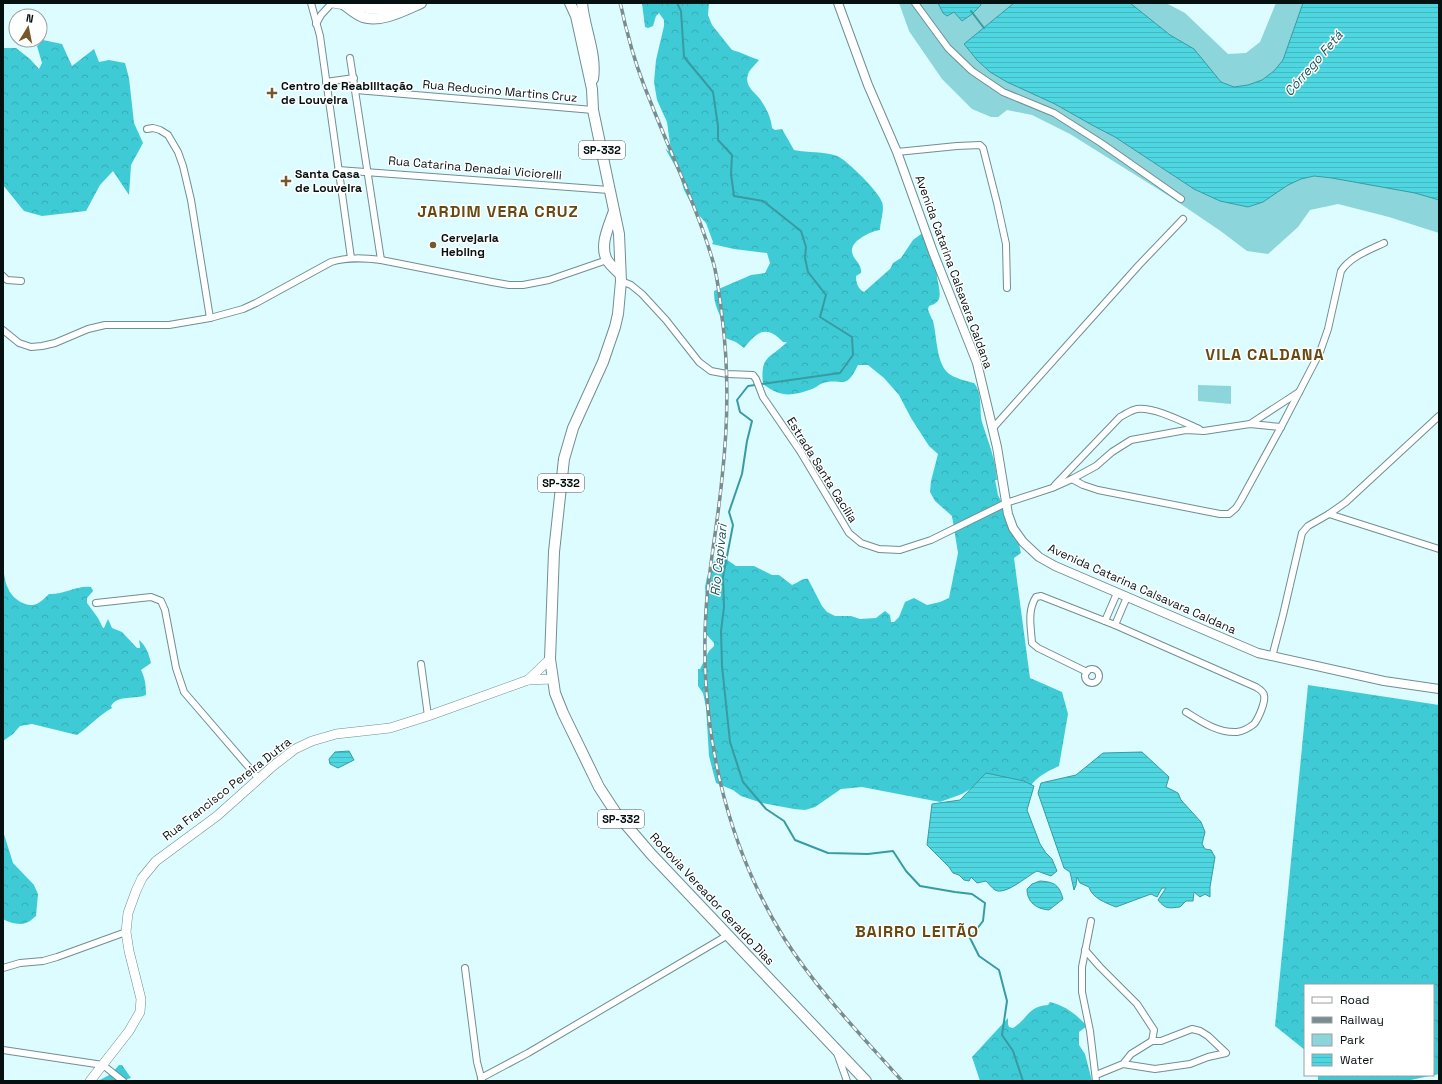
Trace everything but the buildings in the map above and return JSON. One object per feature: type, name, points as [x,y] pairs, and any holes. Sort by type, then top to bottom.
[{"type":"main road","points":[[332,3],[344,4],[355,13],[365,18],[375,18],[395,14],[421,3]]},
{"type":"main road","points":[[356,3],[366,8],[375,9],[385,8],[401,3]]},
{"type":"main road","name":"Rodovia Vereador Geraldo Dias","points":[[570,3],[576,16],[592,89],[594,110],[619,234],[620,277],[616,327],[603,362],[573,428],[564,459],[554,552],[550,659],[555,693],[563,713],[599,787],[610,804],[651,854],[866,1081]]},
{"type":"main road","name":"Rodovia Vereador Geraldo Dias","points":[[582,3],[593,65],[594,74],[592,89]]},
{"type":"main road","points":[[614,211],[604,247],[607,260],[620,277]]},
{"type":"main road","points":[[607,233],[619,234]]},
{"type":"main road","points":[[607,260],[615,258],[620,254]]},
{"type":"main road","name":"Rua Francisco Pereira Dutra","points":[[528,680],[550,659]]},
{"type":"main road","name":"Rua Francisco Pereira Dutra","points":[[90,1081],[128,1031],[140,1012],[141,1006],[139,985],[129,950],[126,932],[128,914],[136,891],[148,870],[156,861],[217,816],[273,766],[295,749],[312,741],[336,734],[390,728],[528,680],[552,679]]},
{"type":"street","points":[[311,3],[320,36],[351,258]]},
{"type":"street","points":[[316,24],[321,15],[332,3]]},
{"type":"street","name":"Avenida Catarina Calsavara Caldana","points":[[838,3],[868,85],[896,152],[933,252],[977,363],[997,447],[1008,514],[1013,528],[1023,542],[1039,557],[1055,566],[1245,648],[1272,657],[1384,680],[1439,689]]},
{"type":"street","points":[[915,3],[948,48],[972,71],[1003,92],[1042,108],[1061,118],[1101,143],[1181,199]]},
{"type":"street","points":[[350,58],[381,260]]},
{"type":"street","points":[[326,82],[354,78]]},
{"type":"street","name":"Rua Reducino Martins Cruz","points":[[356,90],[594,110]]},
{"type":"street","points":[[147,128],[160,130],[168,135],[178,152],[183,166],[191,200],[210,318]]},
{"type":"street","points":[[896,152],[957,146],[980,145],[983,148],[1006,244],[1008,288]]},
{"type":"street","name":"Rua Catarina Denadai Viciorelli","points":[[338,170],[368,171],[609,190]]},
{"type":"street","points":[[993,428],[1139,265],[1183,219]]},
{"type":"street","points":[[1072,479],[1083,485],[1098,490],[1194,510],[1230,514],[1236,508],[1281,427],[1322,346],[1328,329],[1340,271],[1352,259],[1384,242]]},
{"type":"street","points":[[3,330],[19,343],[31,347],[56,343],[88,329],[105,325],[169,325],[210,318],[243,310],[331,262],[351,258],[381,260],[509,285],[523,285],[549,280],[607,260]]},
{"type":"street","points":[[3,276],[7,280],[21,281]]},
{"type":"street","name":"Estrada Santa Cacília","points":[[620,277],[642,294],[666,320],[699,362],[711,371],[727,374],[750,374],[756,379],[763,397],[800,451],[849,534],[861,543],[879,549],[900,550],[931,540],[1006,503],[1052,488],[1096,466],[1112,452],[1131,440],[1186,430],[1204,431],[1250,424]]},
{"type":"street","points":[[1250,424],[1299,392]]},
{"type":"street","points":[[1052,488],[1120,417],[1129,412],[1138,409],[1158,412],[1204,431]]},
{"type":"street","points":[[1272,657],[1302,533],[1308,526],[1346,502],[1439,416]]},
{"type":"street","points":[[1250,424],[1281,427]]},
{"type":"street","points":[[1329,514],[1439,549]]},
{"type":"street","points":[[1104,621],[1117,593]]},
{"type":"street","points":[[1087,672],[1035,646],[1032,643],[1030,615],[1031,604],[1036,597],[1041,596],[1115,625],[1256,687],[1264,695],[1264,701],[1254,723],[1245,730],[1237,732],[1219,729],[1186,712]]},
{"type":"street","points":[[96,603],[151,597],[161,601],[165,610],[176,668],[184,692],[260,779]]},
{"type":"street","points":[[1115,625],[1127,597]]},
{"type":"street","points":[[421,664],[428,716]]},
{"type":"street","points":[[1091,921],[1082,967],[1082,992],[1090,1031],[1096,1078],[1123,1064],[1131,1054],[1152,1041],[1161,1041],[1192,1029],[1200,1031],[1208,1036],[1226,1053],[1208,1057],[1190,1064],[1155,1069],[1123,1064]]},
{"type":"street","points":[[3,968],[20,963],[43,961],[57,957],[126,932]]},
{"type":"street","points":[[465,968],[477,1062],[481,1079],[528,1053],[728,935]]},
{"type":"street","points":[[1085,950],[1137,1004],[1154,1030],[1152,1041]]},
{"type":"street","points":[[3,1050],[103,1065],[123,1081]]},
{"type":"street","points":[[836,1050],[847,1081]]},
{"type":"green space","points":[[642,3],[709,3],[708,15],[712,25],[732,50],[759,60],[749,72],[747,80],[748,84],[766,109],[771,120],[772,128],[775,130],[782,129],[794,150],[827,153],[842,159],[869,184],[880,197],[883,205],[883,212],[880,230],[862,237],[854,244],[852,248],[853,255],[861,270],[861,273],[856,276],[856,279],[858,286],[862,291],[864,292],[890,269],[893,263],[901,258],[913,240],[921,234],[932,242],[936,252],[937,277],[940,297],[937,302],[929,306],[929,314],[933,321],[939,356],[944,368],[953,376],[974,383],[979,392],[981,417],[995,465],[997,480],[995,480],[998,495],[1016,531],[1021,553],[1014,558],[1030,678],[1062,692],[1068,714],[1059,766],[1040,776],[1032,783],[1026,793],[975,786],[962,794],[940,802],[862,787],[841,789],[815,807],[805,810],[762,803],[741,796],[733,790],[716,783],[709,756],[706,707],[703,693],[698,686],[698,669],[700,669],[709,651],[714,646],[714,643],[706,634],[705,628],[707,611],[705,587],[712,564],[716,559],[726,559],[736,566],[754,566],[772,575],[779,575],[792,585],[808,579],[822,606],[827,612],[835,616],[851,616],[860,619],[876,618],[885,611],[890,615],[891,622],[894,622],[899,617],[905,602],[914,598],[927,605],[949,598],[958,553],[952,516],[935,501],[930,492],[931,481],[938,454],[929,446],[911,418],[899,395],[884,378],[868,365],[858,365],[854,373],[846,381],[823,383],[798,393],[781,394],[769,389],[763,384],[762,375],[765,362],[768,358],[787,342],[783,342],[772,333],[762,332],[753,338],[744,348],[736,342],[725,338],[720,316],[716,307],[714,291],[751,275],[765,273],[770,263],[767,253],[734,249],[712,244],[713,242],[706,223],[695,211],[684,190],[679,173],[665,148],[668,151],[671,151],[667,122],[657,100],[654,82],[656,60],[664,20],[659,13],[656,16],[653,26],[648,28],[645,27]]},
{"type":"green space","points":[[899,3],[1166,3],[1185,13],[1228,54],[1246,53],[1260,42],[1276,3],[1439,3],[1439,233],[1389,217],[1338,204],[1310,210],[1298,227],[1268,254],[1247,251],[1169,196],[1070,134],[1032,115],[1007,110],[998,117],[991,117],[972,109],[942,79],[909,31]]},
{"type":"green space","points":[[48,41],[62,44],[72,66],[94,49],[99,62],[109,60],[125,63],[129,78],[134,123],[143,143],[131,165],[129,195],[113,171],[100,185],[86,211],[42,216],[24,211],[3,185],[3,48],[16,48],[30,59],[39,69],[42,63],[38,48],[48,48]]},
{"type":"green space","points":[[1198,385],[1231,386],[1231,404],[1198,401]]},
{"type":"green space","points":[[3,570],[6,584],[12,595],[21,602],[29,605],[42,601],[49,594],[60,593],[80,587],[91,587],[93,591],[87,598],[87,603],[103,628],[108,619],[112,628],[122,632],[137,648],[140,648],[139,640],[147,650],[151,663],[141,670],[145,682],[146,695],[122,699],[114,702],[111,706],[112,708],[77,735],[32,724],[20,726],[13,734],[3,741]]},
{"type":"green space","points":[[1308,685],[1439,705],[1439,1074],[1434,1075],[1434,984],[1304,984],[1304,1049],[1275,1026]]},
{"type":"green space","points":[[3,831],[13,863],[34,885],[38,894],[36,916],[30,921],[22,924],[16,924],[3,919]]},
{"type":"green space","points":[[1050,1002],[1070,1011],[1087,1026],[1079,1032],[1079,1045],[1085,1054],[1092,1081],[980,1081],[972,1057],[1008,1018],[1009,1027],[1013,1028],[1032,1010],[1048,1005]]},
{"type":"green space","points":[[119,1065],[122,1065],[131,1078],[127,1079],[128,1081],[98,1081],[111,1074]]},
{"type":"green space","points":[[1318,1076],[1430,1076],[1406,1081],[1318,1081]]},
{"type":"water","points":[[938,3],[980,3],[981,5],[962,21],[954,12],[947,16],[943,13]]},
{"type":"water","points":[[1014,3],[1130,3],[1170,35],[1194,49],[1221,82],[1234,87],[1248,85],[1262,80],[1274,71],[1283,60],[1303,3],[1439,3],[1439,200],[1415,193],[1314,176],[1301,179],[1288,185],[1263,202],[1248,207],[1220,201],[1194,189],[1115,137],[1055,104],[1007,82],[990,72],[977,60],[964,44]]},
{"type":"water","points":[[349,751],[354,760],[338,768],[330,764],[329,759],[335,752]]},
{"type":"water","points":[[1142,752],[1169,777],[1166,787],[1178,793],[1181,800],[1201,822],[1205,832],[1202,844],[1205,849],[1211,850],[1215,857],[1210,887],[1210,897],[1205,894],[1200,897],[1194,892],[1193,901],[1186,901],[1180,907],[1168,908],[1158,900],[1166,888],[1162,888],[1157,897],[1151,894],[1116,907],[1096,897],[1089,887],[1080,883],[1077,877],[1074,890],[1070,872],[1064,868],[1038,793],[1041,783],[1076,775],[1103,753]]},
{"type":"water","points":[[986,773],[1024,781],[1034,786],[1027,810],[1040,844],[1052,859],[1057,871],[1051,876],[1037,871],[1010,888],[999,891],[995,890],[986,881],[977,883],[971,877],[969,881],[964,880],[959,875],[953,873],[927,845],[932,804],[960,800]]},
{"type":"water","points":[[1040,881],[1053,883],[1056,885],[1060,890],[1063,899],[1049,910],[1040,908],[1033,904],[1027,894],[1027,889],[1032,884]]},
{"type":"waterway","name":"Rio Capivari","points":[[677,3],[681,11],[684,57],[713,92],[718,126],[718,140],[732,155],[731,174],[734,196],[763,201],[801,231],[806,247],[805,258],[808,272],[826,295],[820,317],[852,337],[853,355],[840,373],[748,386],[737,400],[740,412],[752,421],[747,441],[742,474],[729,512],[733,525],[723,577],[724,607],[721,631],[722,666],[730,742],[743,782],[766,809],[784,821],[795,840],[828,853],[868,854],[893,851],[906,871],[920,886],[972,894],[985,903],[983,921],[970,938],[979,956],[999,970],[1007,1001],[1002,1035],[1013,1051],[1023,1081]]},
{"type":"waterway","name":"Córrego Fetá","points":[[971,11],[984,28]]},
{"type":"railway","points":[[620,3],[641,76],[693,203],[708,244],[714,265],[720,297],[726,357],[727,397],[724,458],[707,594],[705,653],[707,696],[712,738],[720,780],[731,822],[746,862],[763,901],[784,938],[825,994],[902,1081]]},
{"type":"place","name":"Centro de Reabilitação de Louveira","points":[[272,93]]},
{"type":"place","name":"Santa Casa de Louveira","points":[[286,181]]},
{"type":"place","name":"Cervejaria Hebling","points":[[433,245]]},
{"type":"district","name":"JARDIM VERA CRUZ","points":[[498,211]]},
{"type":"district","name":"VILA CALDANA","points":[[1265,354]]},
{"type":"district","name":"BAIRRO LEITÃO","points":[[917,931]]}]
